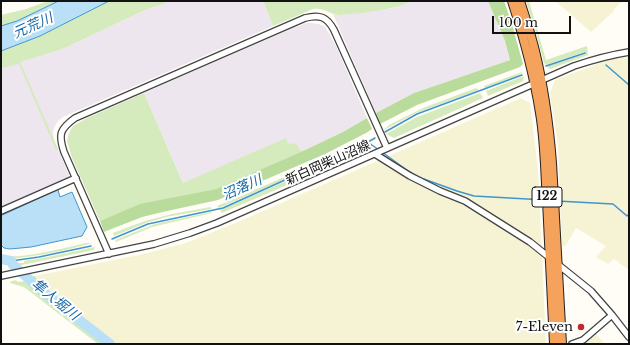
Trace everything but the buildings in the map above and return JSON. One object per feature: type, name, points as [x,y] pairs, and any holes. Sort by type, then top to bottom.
[{"type":"highway","name":"122","points":[[512,1],[547,113],[552,162],[562,344]]},
{"type":"highway","name":"122","points":[[520,1],[535,49],[543,139],[554,344]]},
{"type":"street","points":[[109,254],[61,142],[63,129],[75,118],[298,20],[318,16],[324,18],[330,23],[387,148]]},
{"type":"street","name":"新白岡柴山沼線","points":[[4,276],[154,244],[190,233],[217,223],[574,66],[629,52]]},
{"type":"street","points":[[375,154],[410,176],[440,191],[465,201],[530,242],[591,291],[629,337]]},
{"type":"street","points":[[1,211],[76,178]]},
{"type":"street","points":[[572,344],[583,340],[612,316]]},
{"type":"shaded area","points":[[167,1],[263,1],[273,26],[63,117],[58,121],[53,132],[54,140],[69,175],[68,179],[1,208],[1,66],[65,48],[145,10],[164,4]]},
{"type":"shaded area","points":[[413,1],[488,1],[505,41],[510,60],[414,93],[376,113],[333,14],[339,15],[394,8]]},
{"type":"shaded area","points":[[555,1],[622,1],[614,9],[614,11],[591,32]]},
{"type":"shaded area","points":[[307,23],[319,24],[325,27],[336,46],[367,118],[343,132],[303,151],[216,189],[188,194],[144,93]]},
{"type":"shaded area","points":[[629,57],[629,270],[614,259],[608,264],[596,257],[606,246],[576,228],[565,247],[562,245],[558,145],[550,93],[555,80],[608,60]]},
{"type":"shaded area","points":[[521,98],[530,103],[538,170],[546,344],[116,344],[44,289],[35,276],[144,254],[186,243],[238,222]]},
{"type":"shaded area","points":[[596,334],[605,344],[582,344]]},
{"type":"green space","points":[[48,1],[59,1],[17,21],[1,26],[1,15],[26,9]]},
{"type":"green space","points":[[109,1],[167,1],[164,4],[145,10],[65,48],[20,62],[58,149],[56,150],[19,64],[1,68],[1,51],[40,36]]},
{"type":"green space","points":[[263,1],[413,1],[386,9],[339,15],[320,9],[313,9],[273,26]]},
{"type":"green space","points":[[488,1],[504,1],[523,64],[520,67],[417,105],[380,124],[376,113],[414,93],[510,60],[505,41]]},
{"type":"green space","points":[[526,1],[529,1],[546,60],[587,46],[588,55],[550,69],[547,67],[585,54],[584,52],[546,65],[544,63]]},
{"type":"green space","points":[[522,72],[515,77],[485,88],[484,86]]},
{"type":"green space","points":[[524,76],[523,81],[488,96],[486,91]]},
{"type":"green space","points":[[476,88],[479,90],[416,113],[384,130],[389,125],[423,108]]},
{"type":"green space","points":[[144,93],[183,183],[286,138],[288,144],[291,143],[299,146],[300,151],[303,151],[216,189],[140,205],[100,221],[72,158],[67,141],[68,136],[73,126],[87,118]]},
{"type":"green space","points":[[480,93],[483,98],[394,138],[386,134],[417,117]]},
{"type":"green space","points":[[367,118],[372,129],[325,154],[218,200],[142,217],[104,232],[100,221],[140,204],[216,189],[303,151],[343,132]]},
{"type":"green space","points":[[354,145],[358,146],[219,208],[217,206],[301,170]]},
{"type":"green space","points":[[359,149],[359,154],[222,213],[220,210]]},
{"type":"green space","points":[[211,207],[211,209],[166,217],[146,223],[114,236],[113,233],[145,221],[172,214]]},
{"type":"green space","points":[[212,213],[152,227],[116,242],[115,240],[155,224]]},
{"type":"green space","points":[[86,243],[93,243],[35,256],[13,259],[1,258],[1,255],[30,255]]},
{"type":"green space","points":[[95,247],[94,250],[17,266],[15,263],[24,263],[24,261]]},
{"type":"green space","points":[[35,276],[44,289],[116,344],[113,344],[60,304],[31,277]]},
{"type":"green space","points":[[15,280],[18,282],[27,281],[43,295],[108,344],[98,344],[24,287],[10,283]]},
{"type":"water","name":"元荒川","points":[[59,1],[109,1],[40,36],[1,51],[1,26],[17,21]]},
{"type":"water","points":[[58,190],[60,197],[72,192],[87,227],[82,236],[31,247],[10,249],[4,248],[1,245],[1,216]]},
{"type":"waterway","name":"沼落川","points":[[546,66],[585,53]]},
{"type":"waterway","name":"沼落川","points":[[606,65],[629,85]]},
{"type":"waterway","name":"沼落川","points":[[385,132],[417,114],[522,75]]},
{"type":"waterway","name":"沼落川","points":[[112,239],[148,224],[223,208],[375,138]]},
{"type":"waterway","points":[[369,143],[379,150]]},
{"type":"waterway","points":[[382,152],[408,171],[421,178],[457,191],[474,196],[545,200]]},
{"type":"waterway","points":[[557,201],[613,204],[627,216],[629,214]]},
{"type":"waterway","name":"沼落川","points":[[11,261],[39,257],[91,246]]},
{"type":"waterway","name":"隼人堀川","points":[[1,259],[11,261],[13,265],[47,295],[110,344]]},
{"type":"place","name":"7-Eleven","points":[[581,327]]}]
